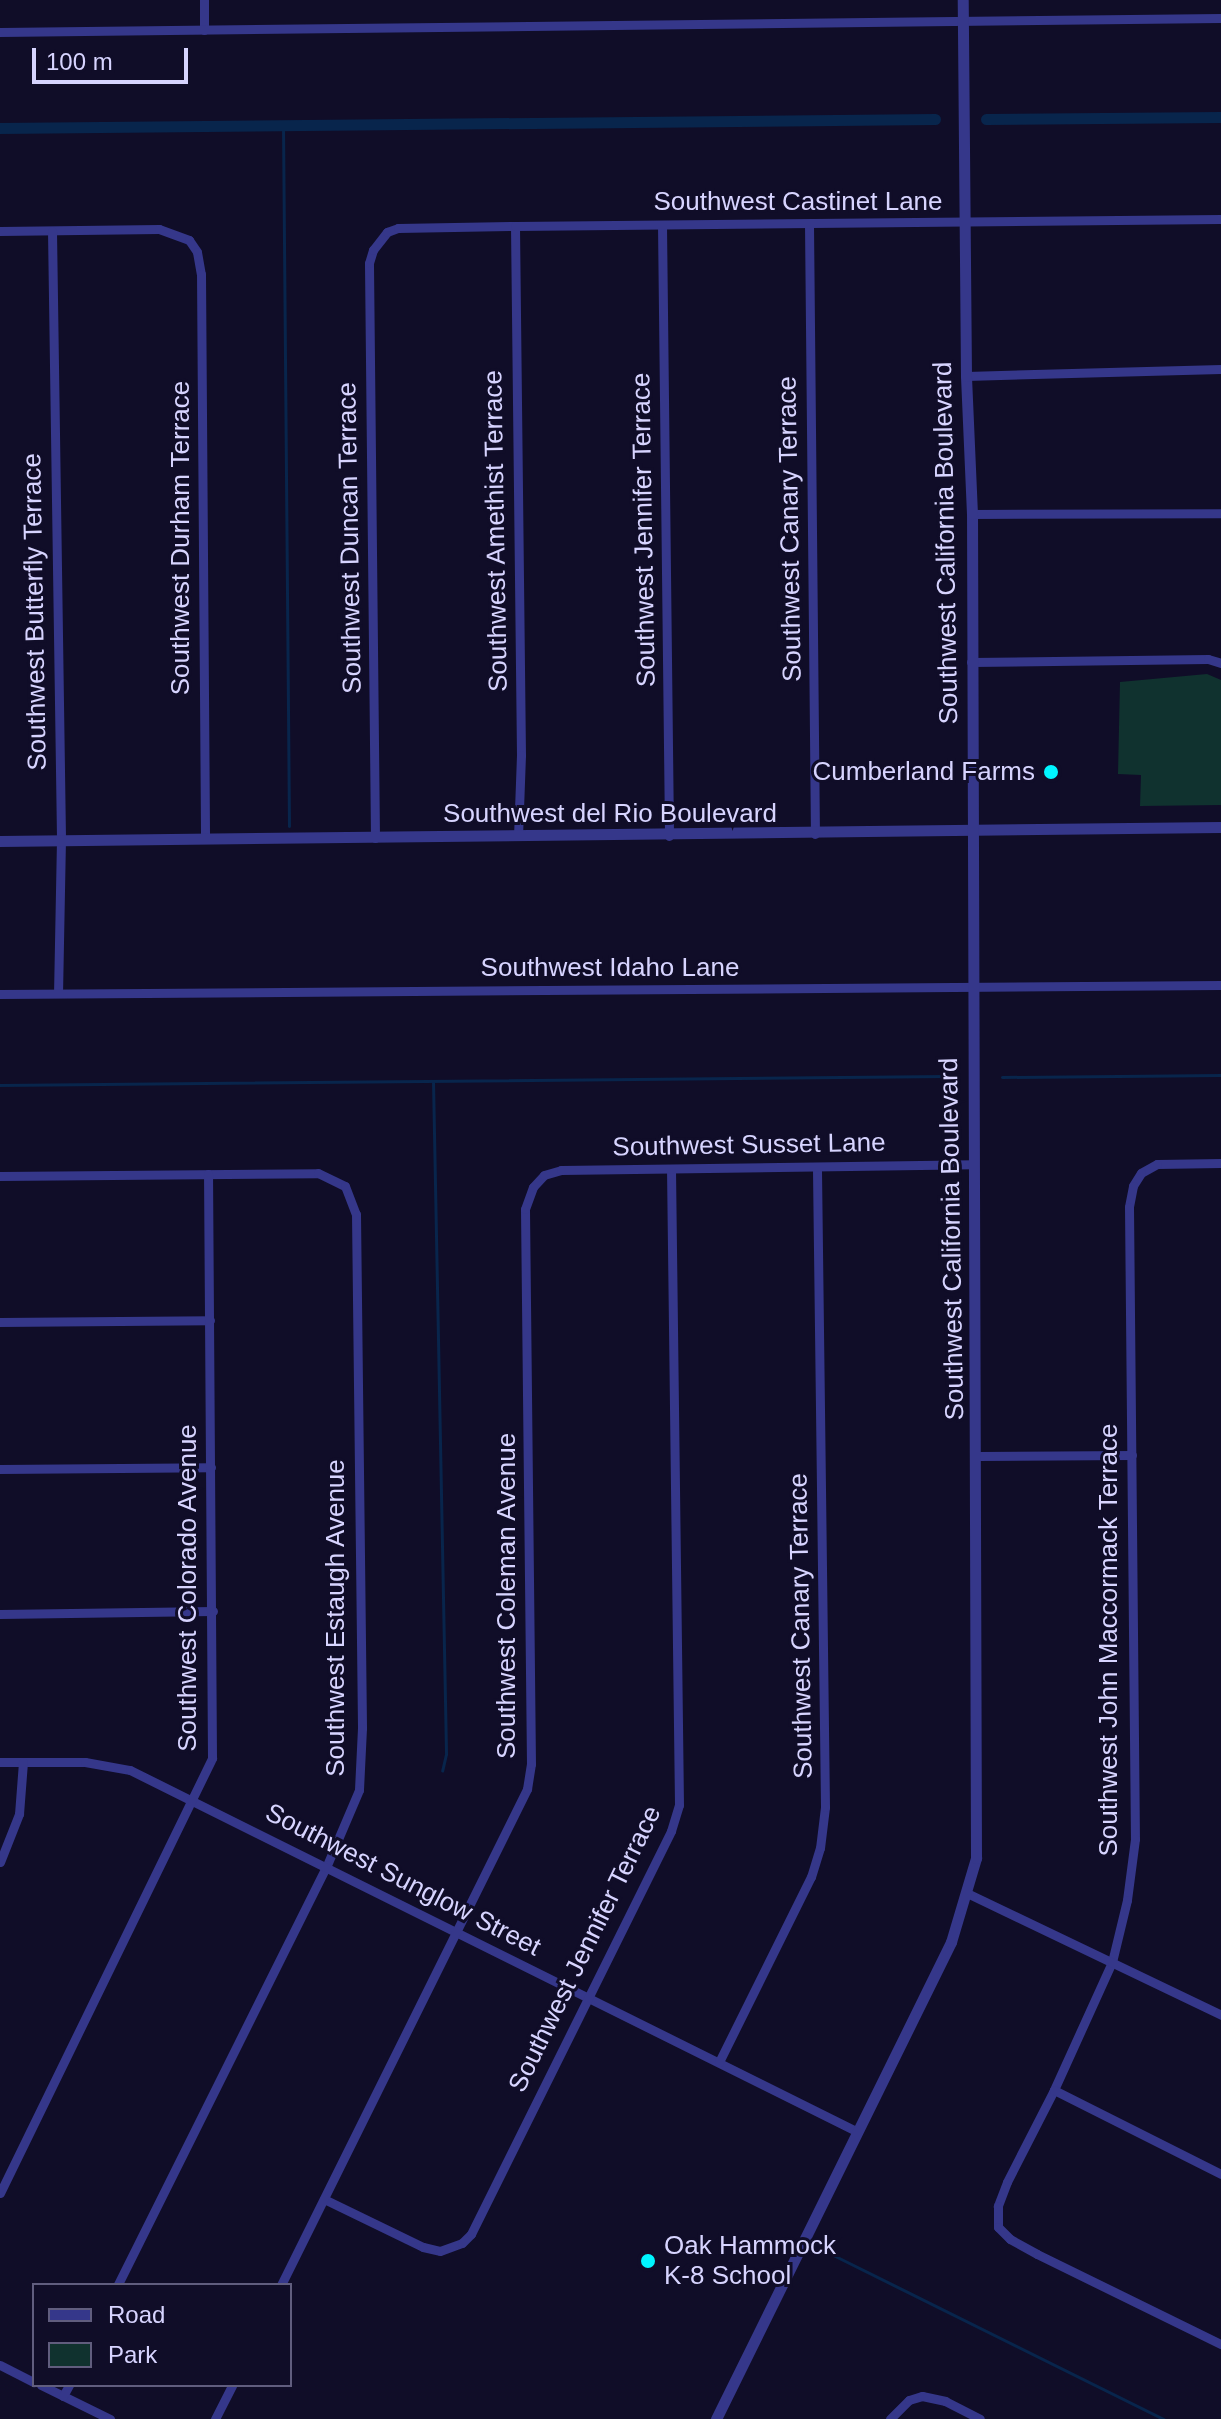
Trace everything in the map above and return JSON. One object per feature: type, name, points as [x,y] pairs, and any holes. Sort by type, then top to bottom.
[{"type":"street","points":[[204,0],[204,30]]},
{"type":"street","name":"Southwest California Boulevard","points":[[716,2419],[951,1942],[969,1894],[976,1858],[978,1456],[970,831],[972,514],[966,376],[963,0]]},
{"type":"street","points":[[0,32],[1221,18]]},
{"type":"street","name":"Southwest Castinet Lane","points":[[379,239],[398,228],[1221,219]]},
{"type":"street","name":"Southwest Canary Terrace","points":[[809,224],[815,834]]},
{"type":"street","name":"Southwest Jennifer Terrace","points":[[662,225],[669,836]]},
{"type":"street","name":"Southwest Amethist Terrace","points":[[515,226],[521,755],[518,835]]},
{"type":"street","name":"Southwest Durham Terrace","points":[[52,231],[159,229],[189,240],[197,252],[201,274],[205,838]]},
{"type":"street","points":[[0,231],[52,231]]},
{"type":"street","name":"Southwest Butterfly Terrace","points":[[52,231],[61,839],[58,993]]},
{"type":"street","name":"Southwest Duncan Terrace","points":[[375,838],[369,263],[379,239]]},
{"type":"street","points":[[966,376],[1221,369]]},
{"type":"street","points":[[972,514],[1221,513]]},
{"type":"street","points":[[971,662],[1208,659],[1221,663]]},
{"type":"street","name":"Southwest del Rio Boulevard","points":[[0,841],[669,836],[1221,827]]},
{"type":"street","name":"Southwest Idaho Lane","points":[[0,994],[1221,985]]},
{"type":"street","name":"Southwest John Maccormack Terrace","points":[[1221,1163],[1157,1164],[1141,1173],[1133,1186],[1129,1207],[1136,1825],[1127,1900],[1112,1962],[998,2206],[998,2227],[1010,2239],[1221,2344]]},
{"type":"street","name":"Southwest Susset Lane","points":[[533,1187],[544,1175],[561,1170],[973,1164]]},
{"type":"street","name":"Southwest Canary Terrace","points":[[719,2062],[811,1877],[820,1848],[825,1807],[817,1167]]},
{"type":"street","name":"Southwest Jennifer Terrace","points":[[324,2199],[423,2247],[440,2251],[462,2243],[471,2234],[671,1831],[679,1805],[671,1169]]},
{"type":"street","name":"Southwest Estaugh Avenue","points":[[119,2283],[327,1865],[353,1809],[361,1764],[356,1214],[345,1186],[318,1173],[208,1174]]},
{"type":"street","points":[[0,1176],[208,1174]]},
{"type":"street","name":"Southwest Colorado Avenue","points":[[0,2193],[194,1801],[212,1758],[208,1174]]},
{"type":"street","name":"Southwest Coleman Avenue","points":[[282,2283],[522,1799],[531,1764],[525,1209],[533,1187]]},
{"type":"street","points":[[0,1322],[210,1320]]},
{"type":"street","points":[[978,1456],[1132,1455]]},
{"type":"street","points":[[0,1469],[211,1467]]},
{"type":"street","points":[[0,1614],[213,1611]]},
{"type":"street","name":"Southwest Sunglow Street","points":[[0,1762],[85,1762],[130,1770],[327,1865],[858,2132]]},
{"type":"street","points":[[0,1862],[19,1814],[23,1762]]},
{"type":"street","points":[[969,1894],[1221,2015]]},
{"type":"street","points":[[1054,2090],[1221,2174]]},
{"type":"street","points":[[0,2365],[32,2381]]},
{"type":"street","points":[[45,2387],[110,2419]]},
{"type":"street","points":[[63,2396],[68,2387]]},
{"type":"street","points":[[215,2419],[231,2387]]},
{"type":"street","points":[[890,2419],[909,2400],[922,2396],[945,2401],[980,2419]]},
{"type":"green space","points":[[1207,674],[1221,680],[1221,805],[1140,806],[1141,775],[1118,774],[1120,682]]},
{"type":"waterway","points":[[986,119],[1221,117]]},
{"type":"waterway","points":[[0,128],[935,119]]},
{"type":"waterway","points":[[283,125],[289,826]]},
{"type":"waterway","points":[[1002,1077],[1221,1075]]},
{"type":"waterway","points":[[0,1085],[947,1076]]},
{"type":"waterway","points":[[433,1081],[446,1754],[442,1771]]},
{"type":"waterway","points":[[833,2255],[1164,2419]]},
{"type":"place","name":"Cumberland Farms","points":[[1051,772]]},
{"type":"place","name":"Oak Hammock K-8 School","points":[[648,2261]]}]
